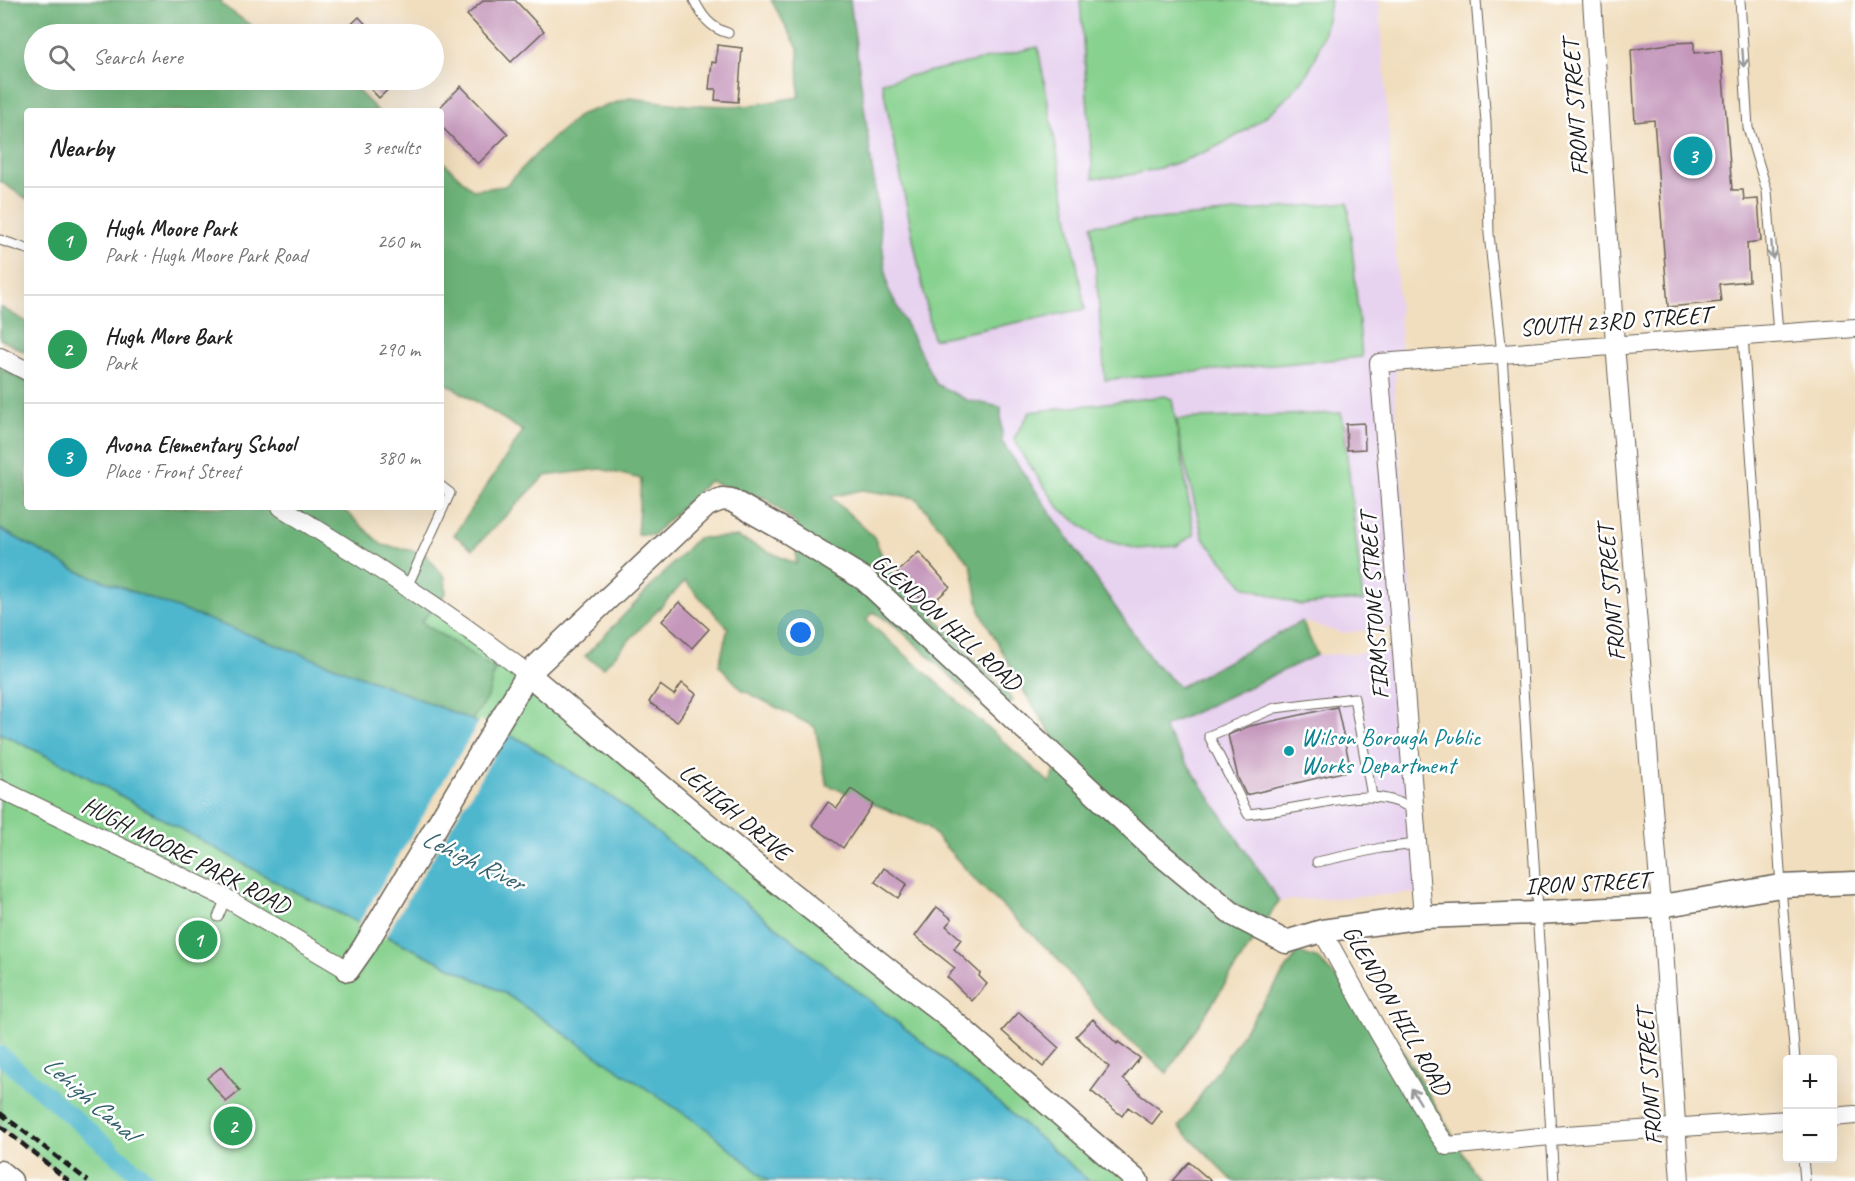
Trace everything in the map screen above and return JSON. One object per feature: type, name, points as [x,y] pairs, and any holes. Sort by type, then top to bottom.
[{"type":"street","name":"FRONT STREET","points":[[1592,0],[1614,344],[1662,906],[1680,1181]]},
{"type":"street","name":"SOUTH 23RD STREET","points":[[1379,363],[1855,328]]},
{"type":"street","points":[[0,357],[24,369]]},
{"type":"street","name":"FIRMSTONE STREET","points":[[1379,363],[1423,917]]},
{"type":"street","name":"GLENDON HILL ROAD","points":[[348,970],[528,674],[707,505],[722,499],[731,500],[864,579],[1153,848],[1234,915],[1286,942],[1322,931],[1379,1033],[1447,1146],[1551,1136]]},
{"type":"street","name":"LEHIGH DRIVE","points":[[286,510],[407,587],[528,674],[759,868],[948,1016],[1137,1181]]},
{"type":"street","name":"HUGH MOORE PARK ROAD","points":[[0,789],[226,898],[348,970]]},
{"type":"street","name":"IRON STREET","points":[[1322,931],[1423,917],[1662,906],[1781,886],[1855,883]]},
{"type":"street","points":[[1837,1117],[1855,1115]]},
{"type":"street","points":[[1551,1136],[1783,1120]]},
{"type":"street","points":[[0,1172],[11,1181]]},
{"type":"lane","points":[[694,0],[708,22],[717,30],[728,33]]},
{"type":"lane","points":[[1476,0],[1486,122],[1489,234],[1502,354],[1554,1181]]},
{"type":"lane","points":[[1740,0],[1748,128],[1767,191],[1778,333]]},
{"type":"lane","points":[[0,240],[24,248]]},
{"type":"lane","points":[[1743,336],[1795,1055]]},
{"type":"lane","points":[[444,488],[450,493],[444,506]]},
{"type":"lane","points":[[407,587],[442,510]]},
{"type":"lane","points":[[1372,796],[1354,698],[1275,708],[1209,736],[1248,814],[1355,796],[1372,796],[1403,803],[1414,810]]},
{"type":"lane","points":[[1317,862],[1381,848],[1417,844]]},
{"type":"lane","points":[[218,917],[226,898]]},
{"type":"lane","points":[[1803,1163],[1805,1181]]},
{"type":"shaded area","points":[[850,0],[1379,0],[1401,343],[1394,387],[1414,625],[1342,633],[1302,621],[1180,688],[1153,662],[1002,442],[1001,407],[967,400],[936,384],[888,288]]},
{"type":"shaded area","points":[[1402,651],[1420,893],[1279,901],[1163,727],[1317,655]]},
{"type":"green space","points":[[0,0],[222,0],[221,4],[249,24],[24,24],[24,90],[357,90],[375,108],[24,108],[24,197],[0,181]]},
{"type":"green space","points":[[771,0],[850,0],[888,288],[936,384],[967,400],[1001,407],[1002,442],[1153,662],[1180,687],[1302,621],[1317,655],[1163,727],[1279,901],[1167,1073],[1106,1020],[1057,958],[979,884],[927,826],[827,785],[815,727],[742,690],[719,665],[728,628],[685,581],[603,668],[585,656],[697,538],[737,537],[796,564],[797,525],[767,499],[709,481],[653,535],[637,534],[641,479],[601,469],[545,476],[473,549],[454,535],[523,431],[444,382],[444,163],[473,190],[505,186],[547,143],[581,114],[630,98],[687,105],[746,106],[799,97],[798,48]],"holes":[[[862,490],[916,498],[971,565],[980,611],[1025,693],[1063,752],[1050,783],[866,620],[874,612],[897,627],[997,719],[1013,700],[887,567],[874,537],[831,497]]]},
{"type":"green space","points":[[1080,0],[1330,0],[1322,38],[1307,74],[1276,108],[1258,122],[1220,145],[1178,162],[1130,175],[1093,178]]},
{"type":"green space","points":[[1038,47],[1085,309],[933,339],[882,82]]},
{"type":"green space","points":[[1348,202],[1362,357],[1105,380],[1092,225]]},
{"type":"green space","points":[[0,307],[24,320],[24,351],[0,339]]},
{"type":"green space","points":[[0,357],[24,369],[24,510],[39,510],[450,617],[1137,1181],[1089,1181],[993,1098],[613,798],[521,740],[379,683],[77,571],[0,529]]},
{"type":"green space","points":[[0,369],[24,381],[24,510],[344,510],[382,545],[424,553],[445,577],[446,593],[421,622],[495,669],[488,696],[472,720],[77,571],[0,529]]},
{"type":"green space","points":[[1165,396],[1172,399],[1194,535],[1176,546],[1138,549],[1100,539],[1060,509],[1023,456],[1014,438],[1030,412]]},
{"type":"green space","points":[[1341,413],[1363,601],[1300,605],[1244,586],[1203,538],[1180,443],[1177,419]]},
{"type":"green space","points":[[0,733],[71,768],[287,888],[504,993],[708,1130],[768,1181],[69,1181],[0,1126]]},
{"type":"green space","points":[[1298,952],[1318,959],[1398,1042],[1479,1181],[1233,1181],[1179,1127]]},
{"type":"water","name":"Lehigh River","points":[[0,529],[77,571],[379,683],[521,740],[613,798],[993,1098],[1089,1181],[768,1181],[708,1130],[504,993],[287,888],[71,768],[0,733]]},
{"type":"pier","points":[[480,720],[508,732],[384,939],[357,926]]},
{"type":"building","points":[[484,0],[515,0],[544,31],[511,62],[467,15]]},
{"type":"building","points":[[359,17],[366,24],[352,24]]},
{"type":"building","points":[[1694,42],[1694,53],[1721,51],[1732,190],[1743,190],[1744,200],[1758,199],[1761,241],[1747,243],[1749,281],[1719,284],[1721,302],[1668,307],[1654,120],[1635,122],[1631,50]]},
{"type":"building","points":[[717,45],[742,48],[738,102],[715,100],[716,89],[709,89],[712,62],[716,63]]},
{"type":"building","points":[[461,86],[508,134],[478,164],[444,129],[444,108],[441,106]]},
{"type":"building","points":[[371,90],[387,90],[379,98]]},
{"type":"building","points":[[1364,423],[1365,449],[1347,450],[1346,424]]},
{"type":"building","points":[[919,552],[950,587],[928,607],[897,572]]},
{"type":"building","points":[[679,602],[709,629],[692,648],[662,621]]},
{"type":"building","points":[[682,683],[696,694],[677,722],[649,702],[660,685],[674,695]]},
{"type":"building","name":"Wilson Borough Public Works Department","points":[[1337,707],[1351,770],[1246,795],[1238,778],[1228,735],[1250,726]]},
{"type":"building","points":[[851,789],[873,804],[843,848],[812,825],[828,802],[837,808]]},
{"type":"building","points":[[884,868],[907,884],[898,898],[875,882]]},
{"type":"building","points":[[937,907],[952,919],[946,926],[961,939],[954,949],[980,973],[979,976],[987,984],[972,1001],[947,977],[955,968],[915,936]]},
{"type":"building","points":[[1019,1012],[1059,1048],[1043,1067],[1002,1031]]},
{"type":"building","points":[[1093,1019],[1117,1044],[1118,1042],[1140,1058],[1123,1079],[1162,1111],[1152,1124],[1128,1107],[1122,1116],[1091,1091],[1109,1067],[1076,1036]]},
{"type":"building","points":[[221,1067],[240,1091],[226,1102],[207,1078]]},
{"type":"building","points":[[1189,1162],[1211,1181],[1172,1181]]},
{"type":"waterway","name":"Lehigh Canal","points":[[0,1055],[147,1181]]},
{"type":"railway","points":[[0,1113],[88,1181]]},
{"type":"railway","points":[[0,1126],[69,1181]]},
{"type":"place","name":"Avona Elementary School","points":[[1693,156]]},
{"type":"place","name":"Wilson Borough Public Works Department","points":[[1289,751]]},
{"type":"place","name":"Hugh Moore Park","points":[[198,940]]},
{"type":"place","name":"Hugh More Bark","points":[[233,1126]]}]
